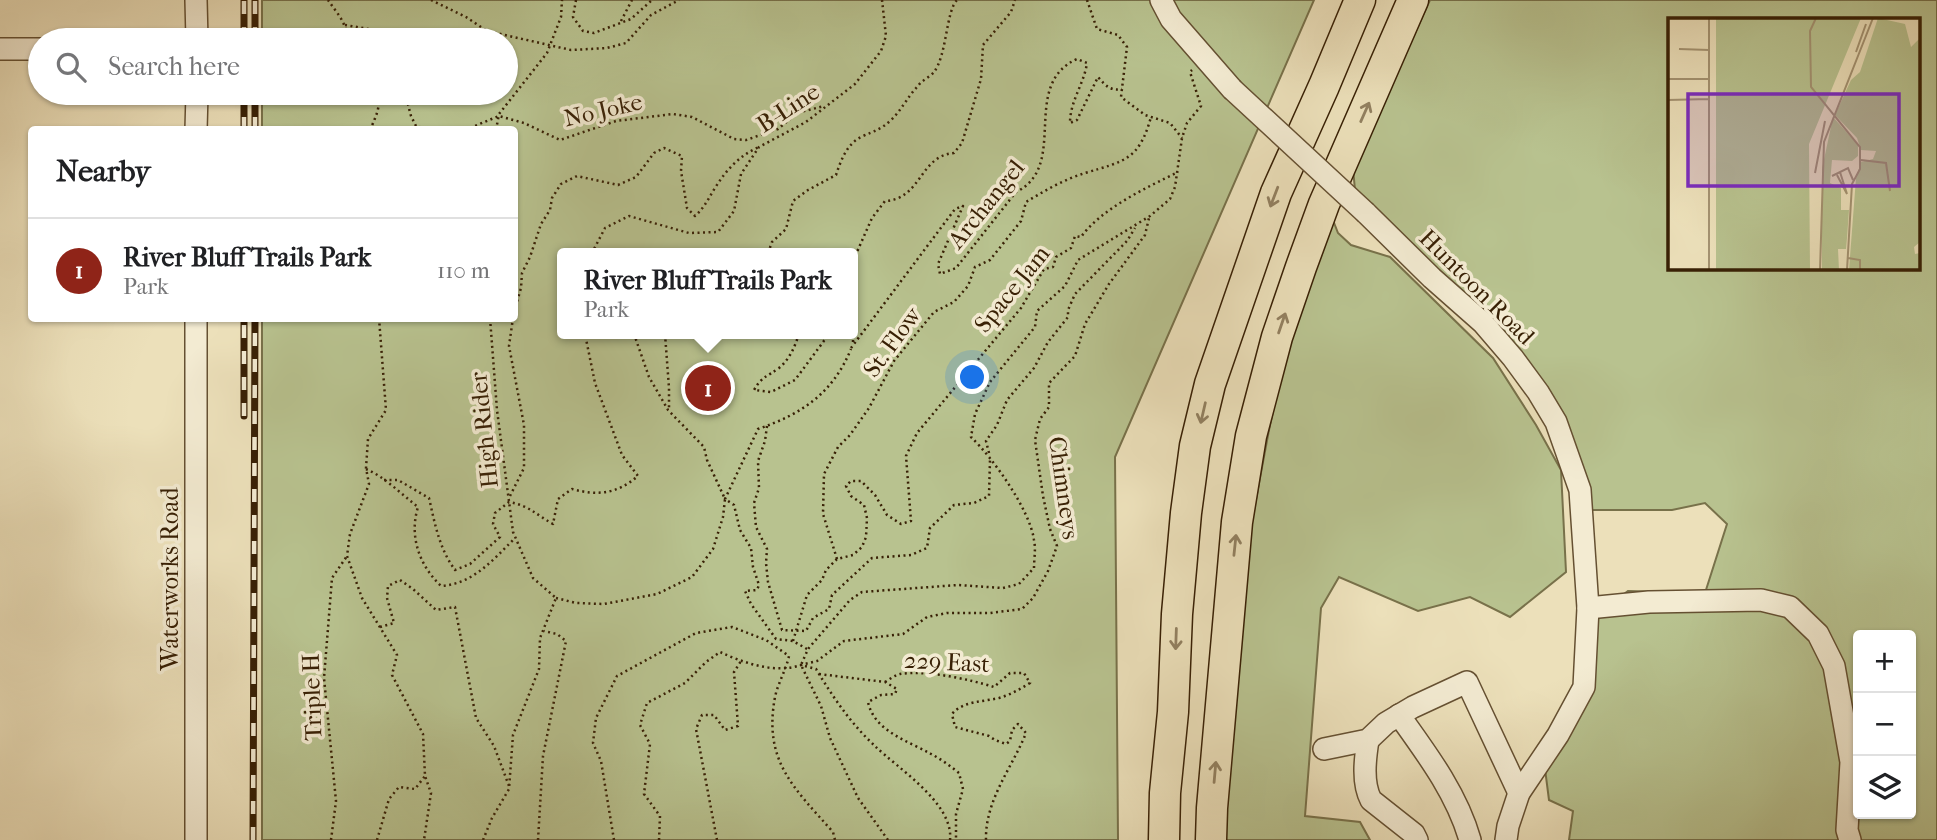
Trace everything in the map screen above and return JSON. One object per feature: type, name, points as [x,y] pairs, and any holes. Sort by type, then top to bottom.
[{"type":"highway","points":[[1164,840],[1177,614],[1195,446],[1210,384],[1276,193],[1325,86],[1360,0]]},
{"type":"highway","points":[[1211,840],[1236,534],[1251,436],[1277,337],[1324,204],[1413,0]]},
{"type":"street","points":[[197,0],[197,28]]},
{"type":"street","name":"Huntoon Road","points":[[1161,0],[1171,19],[1232,89],[1483,323],[1513,358],[1556,422],[1580,490],[1588,608],[1584,687],[1558,735],[1518,793],[1506,840]]},
{"type":"street","points":[[0,49],[28,49]]},
{"type":"street","points":[[196,126],[197,105]]},
{"type":"street","name":"Waterworks Road","points":[[196,322],[197,840]]},
{"type":"street","points":[[1588,608],[1649,602],[1761,600],[1790,607],[1818,634],[1833,666],[1851,762],[1847,830],[1850,840]]},
{"type":"street","points":[[1324,750],[1368,740],[1399,715],[1467,682],[1518,793]]},
{"type":"street","points":[[1399,715],[1458,806],[1470,840]]},
{"type":"street","points":[[1368,740],[1365,761],[1367,793],[1371,800],[1414,834],[1417,840]]},
{"type":"path","points":[[328,0],[345,28]]},
{"type":"path","points":[[431,0],[466,17],[481,28]]},
{"type":"path","points":[[518,91],[547,53],[561,17],[562,0]]},
{"type":"path","points":[[576,0],[573,17],[583,31],[594,33],[631,19],[652,0]]},
{"type":"path","points":[[621,23],[622,16],[632,0]]},
{"type":"path","points":[[518,38],[571,50],[607,48],[626,43],[651,15],[679,0]]},
{"type":"path","name":"B-Line","points":[[596,248],[605,228],[629,216],[689,233],[718,232],[734,211],[741,174],[759,147],[806,122],[855,84],[881,51],[886,36],[882,0]]},
{"type":"path","points":[[770,248],[772,242],[786,229],[793,201],[836,175],[844,153],[859,137],[879,130],[893,118],[921,82],[934,72],[947,39],[953,4],[957,0]]},
{"type":"path","points":[[858,250],[872,218],[884,201],[896,200],[912,190],[918,178],[929,167],[944,154],[954,153],[962,143],[981,79],[983,45],[1011,12],[1015,0]]},
{"type":"path","points":[[1087,0],[1097,29],[1118,35],[1127,47],[1121,97],[1152,117],[1170,123],[1182,138]]},
{"type":"path","points":[[345,25],[364,28]]},
{"type":"path","points":[[888,840],[858,798],[830,738],[821,706],[801,665],[808,649],[850,600],[862,592],[958,585],[1003,588],[1019,584],[1034,568],[1034,539],[1020,505],[990,457],[971,437],[975,415],[990,382],[1035,327],[1037,311],[1065,286],[1078,260],[1137,225],[1170,199],[1178,172],[1182,138],[1187,123],[1200,106],[1190,72],[1202,55]]},
{"type":"path","name":"Archangel","points":[[852,348],[955,209],[963,206],[938,264],[940,274],[956,268],[1016,192],[1029,186],[1041,162],[1046,129],[1044,109],[1048,92],[1063,67],[1077,59],[1087,63],[1086,75],[1073,104],[1070,123],[1077,120],[1098,78],[1107,88],[1122,89]]},
{"type":"path","points":[[372,126],[378,105]]},
{"type":"path","points":[[408,105],[416,126]]},
{"type":"path","points":[[497,126],[499,116],[507,105]]},
{"type":"path","name":"No Joke","points":[[499,116],[524,123],[560,140],[616,121],[673,114],[692,117],[734,139],[746,140],[778,129],[797,113],[827,105]]},
{"type":"path","points":[[475,126],[499,116]]},
{"type":"path","name":"St. Flow","points":[[837,559],[823,514],[824,474],[838,447],[869,408],[894,361],[934,312],[954,302],[968,286],[975,267],[990,260],[1021,221],[1026,202],[1084,173],[1106,169],[1131,155],[1145,140],[1152,117]]},
{"type":"path","points":[[518,298],[522,273],[541,224],[550,210],[552,198],[561,184],[578,176],[618,185],[636,177],[654,153],[664,148],[682,156],[681,171],[687,208],[695,216],[706,207],[724,174],[746,153],[759,147]]},
{"type":"path","name":"Space Jam","points":[[793,641],[807,596],[822,580],[826,569],[837,559],[853,555],[862,547],[866,537],[867,518],[864,505],[851,496],[846,486],[851,481],[861,481],[875,495],[887,515],[901,524],[911,520],[906,456],[917,433],[1021,308],[1044,270],[1053,267],[1056,257],[1072,248],[1075,236],[1081,237],[1090,225],[1141,191],[1178,172]]},
{"type":"path","name":"Chimneys","points":[[786,670],[817,661],[844,641],[903,635],[927,617],[947,613],[990,613],[1022,609],[1033,598],[1057,546],[1050,530],[1035,440],[1040,419],[1049,407],[1049,383],[1075,356],[1085,324],[1109,284],[1145,235],[1150,216]]},
{"type":"path","points":[[766,426],[765,442],[758,461],[759,488],[754,503],[756,527],[767,549],[765,563],[768,582],[782,630],[806,631],[813,618],[829,609],[832,595],[872,558],[911,555],[927,548],[930,528],[954,505],[974,503],[989,496],[990,457],[986,442],[997,425],[1007,400],[1034,368],[1048,342],[1068,317],[1075,294],[1128,241],[1137,225]]},
{"type":"path","name":"Triple H","points":[[331,840],[336,801],[324,678],[332,578],[346,556],[350,534],[369,484],[366,468],[368,439],[386,410],[379,322]]},
{"type":"path","name":"High Rider","points":[[491,322],[497,410],[515,538],[533,578],[556,598]]},
{"type":"path","points":[[384,480],[398,480],[429,498],[439,541],[455,570],[470,564],[500,537],[493,524],[495,513],[509,500],[524,468],[524,425],[509,346],[512,322]]},
{"type":"path","points":[[509,500],[526,506],[553,524],[558,499],[572,489],[605,494],[627,485],[638,476],[622,454],[595,383],[586,339]]},
{"type":"path","points":[[637,339],[649,377],[669,411],[704,447],[725,499],[734,505],[740,530],[751,548],[759,585],[757,590],[745,591],[751,604],[776,639],[793,641],[808,649]]},
{"type":"path","points":[[665,339],[670,388],[669,411]]},
{"type":"path","points":[[797,339],[793,351],[779,368],[762,377],[754,390],[771,392],[795,380],[825,339]]},
{"type":"path","points":[[484,840],[492,818],[509,789],[513,735],[539,669],[540,638],[556,598],[576,603],[604,604],[657,594],[692,577],[713,549],[723,517],[725,499],[758,429],[809,406],[842,371],[854,339]]},
{"type":"path","points":[[366,468],[418,507],[414,530],[418,551],[427,573],[441,586],[457,585],[475,575],[515,538]]},
{"type":"path","points":[[346,556],[362,597],[397,654],[392,674],[423,734],[425,776],[432,793],[424,840]]},
{"type":"path","points":[[380,627],[394,623],[387,597],[388,586],[400,580],[436,610],[456,607],[476,718],[494,746],[505,771],[509,789]]},
{"type":"path","points":[[614,840],[601,761],[593,743],[596,718],[617,676],[696,633],[732,627],[766,640],[789,656],[775,695],[772,741],[782,770],[833,832],[835,840]]},
{"type":"path","points":[[538,840],[542,756],[566,641],[557,634],[543,631]]},
{"type":"path","points":[[659,840],[660,817],[644,794],[650,744],[640,724],[646,703],[685,683],[720,652],[741,662],[786,670]]},
{"type":"path","points":[[716,840],[696,729],[702,715],[714,715],[725,730],[738,726],[734,672],[741,662]]},
{"type":"path","points":[[801,665],[816,669],[844,712],[875,746],[927,792],[940,810],[950,840]]},
{"type":"path","name":"229 East","points":[[885,682],[898,674],[944,675],[994,687],[1010,674],[1024,673],[1030,683],[1019,690],[1002,697],[959,706],[952,714],[955,727],[989,736],[1006,744],[1018,724],[1026,733],[992,805],[986,826],[986,840]]},
{"type":"path","points":[[819,674],[885,682],[897,689],[895,694],[881,695],[869,702],[870,713],[895,737],[932,754],[959,773],[963,789],[956,814],[956,840]]},
{"type":"path","points":[[377,840],[389,799],[399,787],[415,789],[425,776]]},
{"type":"green space","points":[[262,0],[1314,0],[1115,457],[1118,840],[262,840],[262,322],[518,322],[518,126],[262,126],[262,105],[518,105],[518,28],[262,28]]},
{"type":"green space","points":[[1430,0],[1937,0],[1937,840],[1569,840],[1573,811],[1549,800],[1545,769],[1579,682],[1589,620],[1628,591],[1705,593],[1727,524],[1705,503],[1672,510],[1587,510],[1554,406],[1355,190],[1353,168]]},
{"type":"green space","points":[[1331,215],[1338,233],[1351,245],[1390,257],[1493,358],[1561,470],[1566,572],[1510,617],[1470,597],[1418,611],[1339,577],[1321,608],[1305,816],[1360,822],[1370,840],[1224,840],[1239,590],[1292,324]]},
{"type":"railway","points":[[244,0],[244,28]]},
{"type":"railway","points":[[255,0],[255,28]]},
{"type":"railway","points":[[244,105],[244,126]]},
{"type":"railway","points":[[255,105],[255,126]]},
{"type":"railway","points":[[244,322],[244,416]]},
{"type":"railway","points":[[253,840],[255,322]]},
{"type":"place","name":"River Bluff Trails Park","points":[[708,388]]}]
